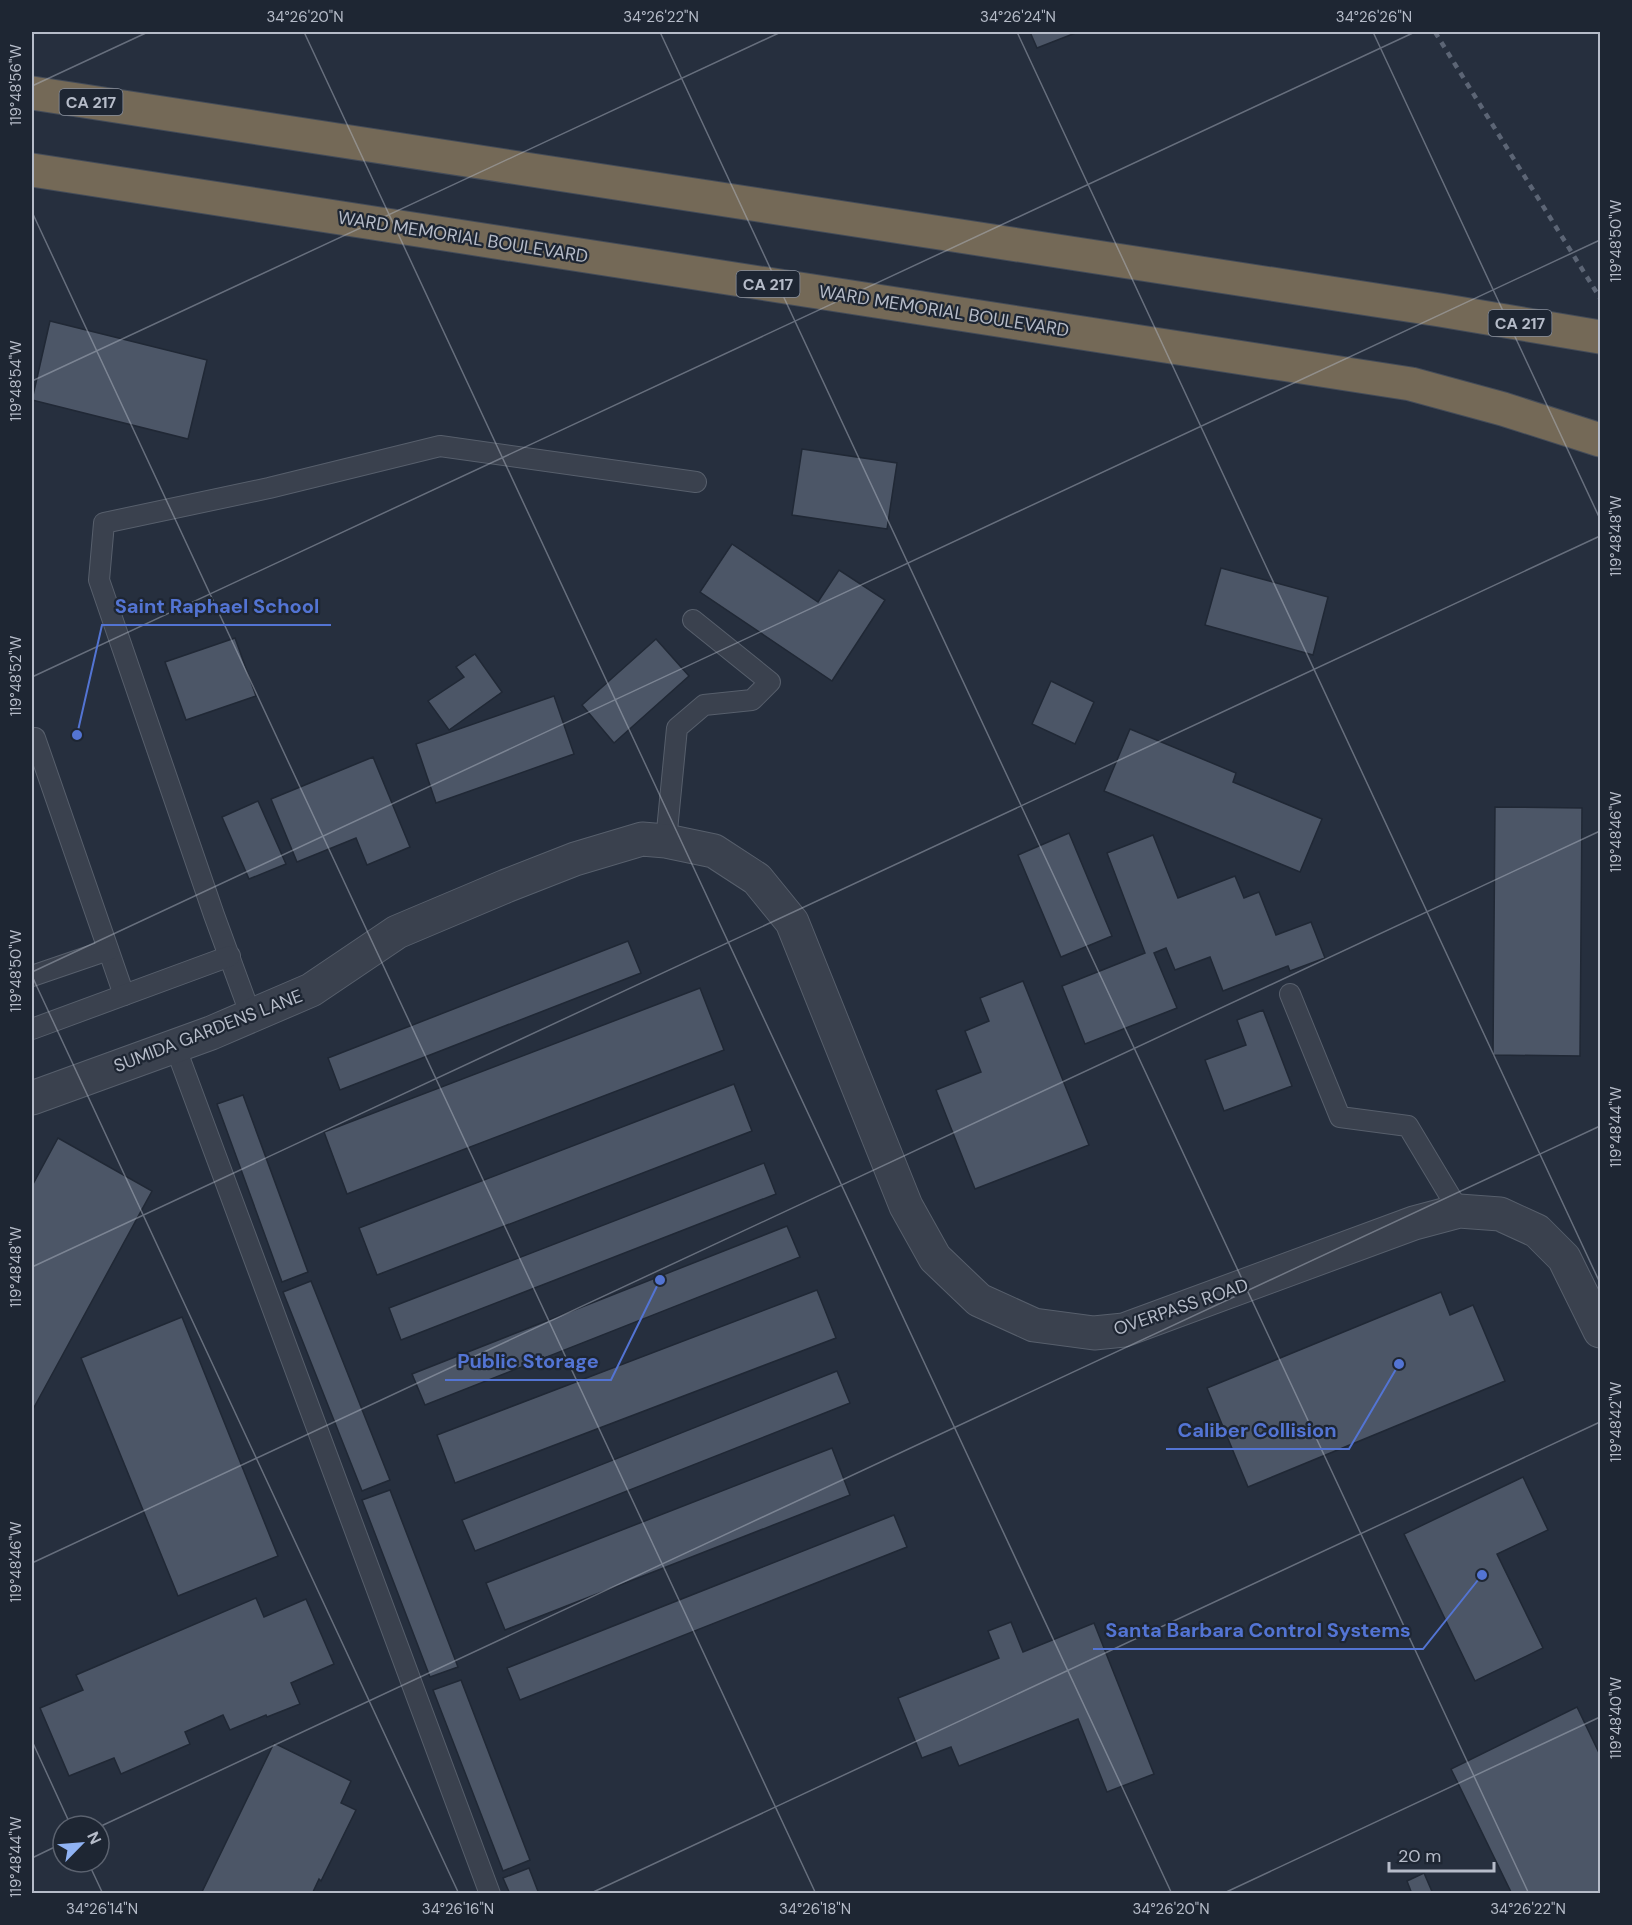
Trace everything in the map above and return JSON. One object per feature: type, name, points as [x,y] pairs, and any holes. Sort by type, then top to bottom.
[{"type":"highway","points":[[32,72],[151,111]]},
{"type":"highway","name":"CA 217","points":[[32,93],[1440,310],[1600,337]]},
{"type":"highway","name":"WARD MEMORIAL BOULEVARD","points":[[32,170],[1411,384],[1503,409],[1600,440]]},
{"type":"street","name":"SUMIDA GARDENS LANE","points":[[32,1098],[175,1046],[311,990],[397,932],[506,886],[575,859],[654,840]]},
{"type":"street","name":"OVERPASS ROAD","points":[[654,840],[714,851],[757,879],[792,922],[906,1206],[935,1258],[979,1299],[1034,1325],[1094,1333],[1124,1330],[1414,1223],[1459,1211],[1500,1214],[1537,1232],[1564,1258],[1600,1331]]},
{"type":"lane","points":[[251,1016],[210,904],[99,580],[104,523],[269,488],[440,446],[696,482]]},
{"type":"lane","points":[[654,840],[677,728],[704,705],[752,700],[770,682],[693,620]]},
{"type":"lane","points":[[35,738],[124,995]]},
{"type":"lane","points":[[32,976],[108,950]]},
{"type":"lane","points":[[32,1029],[230,956]]},
{"type":"lane","points":[[1290,994],[1340,1117],[1408,1126],[1459,1211]]},
{"type":"lane","points":[[175,1046],[490,1893]]},
{"type":"building","points":[[1030,32],[1078,32],[1037,48]]},
{"type":"building","points":[[50,321],[207,360],[188,439],[32,400]]},
{"type":"building","points":[[802,449],[897,463],[887,529],[792,515]]},
{"type":"building","points":[[732,544],[818,602],[839,570],[885,600],[832,681],[700,592]]},
{"type":"building","points":[[1221,568],[1328,597],[1313,655],[1205,625]]},
{"type":"building","points":[[235,638],[256,696],[186,720],[165,662]]},
{"type":"building","points":[[656,639],[689,676],[614,743],[582,705]]},
{"type":"building","points":[[475,654],[502,692],[449,730],[428,701],[464,677],[456,667]]},
{"type":"building","points":[[1051,681],[1094,702],[1075,744],[1032,724]]},
{"type":"building","points":[[554,696],[574,754],[436,803],[416,744]]},
{"type":"building","points":[[1130,729],[1236,773],[1233,782],[1322,819],[1300,872],[1104,791]]},
{"type":"building","points":[[373,757],[410,847],[367,865],[356,838],[297,862],[271,799]]},
{"type":"building","points":[[258,801],[286,864],[249,879],[222,817]]},
{"type":"building","points":[[1495,807],[1582,808],[1580,1056],[1493,1055]]},
{"type":"building","points":[[1069,833],[1112,936],[1061,957],[1018,855]]},
{"type":"building","points":[[1153,835],[1178,898],[1235,876],[1244,898],[1259,892],[1276,935],[1311,922],[1325,958],[1290,971],[1288,966],[1223,991],[1210,957],[1175,970],[1166,948],[1154,953],[1177,1008],[1085,1044],[1062,986],[1145,953],[1107,853]]},
{"type":"building","points":[[628,941],[641,973],[340,1090],[328,1058]]},
{"type":"building","points":[[1023,981],[1089,1145],[975,1189],[936,1090],[981,1072],[965,1031],[989,1021],[980,998]]},
{"type":"building","points":[[700,988],[724,1050],[347,1194],[324,1132]]},
{"type":"building","points":[[1263,1010],[1292,1086],[1224,1111],[1205,1060],[1246,1045],[1237,1020]]},
{"type":"building","points":[[734,1084],[752,1131],[377,1275],[359,1228]]},
{"type":"building","points":[[243,1095],[308,1272],[282,1282],[217,1104]]},
{"type":"building","points":[[58,1138],[152,1191],[32,1411],[32,1186]]},
{"type":"building","points":[[764,1163],[776,1194],[401,1340],[389,1308]]},
{"type":"building","points":[[787,1226],[800,1257],[425,1405],[412,1374]]},
{"type":"building","points":[[311,1281],[390,1480],[362,1491],[283,1292]]},
{"type":"building","points":[[817,1290],[836,1338],[455,1483],[437,1435]]},
{"type":"building","points":[[1441,1292],[1450,1315],[1473,1305],[1505,1381],[1248,1487],[1207,1388]]},
{"type":"building","points":[[182,1317],[278,1556],[178,1596],[81,1358]]},
{"type":"building","points":[[837,1371],[850,1403],[475,1551],[462,1520]]},
{"type":"building","points":[[832,1448],[850,1495],[505,1630],[486,1583]]},
{"type":"building","points":[[1523,1477],[1548,1530],[1497,1554],[1543,1648],[1475,1681],[1404,1534]]},
{"type":"building","points":[[390,1490],[458,1667],[430,1677],[362,1500]]},
{"type":"building","points":[[894,1515],[907,1547],[520,1700],[507,1668]]},
{"type":"building","points":[[256,1598],[264,1617],[306,1599],[334,1664],[291,1683],[300,1704],[230,1730],[223,1715],[185,1732],[190,1744],[121,1774],[114,1758],[69,1776],[40,1708],[83,1690],[76,1675]]},
{"type":"building","points":[[1011,1622],[1023,1652],[1094,1623],[1154,1774],[1107,1792],[1078,1719],[959,1766],[951,1747],[922,1758],[898,1698],[999,1658],[988,1631]]},
{"type":"building","points":[[461,1680],[530,1860],[503,1871],[433,1690]]},
{"type":"building","points":[[1577,1707],[1600,1755],[1600,1894],[1512,1894],[1451,1769]]},
{"type":"building","points":[[274,1743],[351,1781],[341,1803],[356,1810],[321,1881],[319,1879],[312,1894],[201,1894]]},
{"type":"building","points":[[529,1868],[539,1894],[510,1894],[503,1878]]},
{"type":"building","points":[[1424,1873],[1433,1894],[1412,1894],[1407,1881]]},
{"type":"railway","points":[[1435,32],[1600,298]]},
{"type":"place","name":"Saint Raphael School","points":[[77,735]]},
{"type":"place","name":"Public Storage","points":[[660,1280]]},
{"type":"place","name":"Caliber Collision","points":[[1399,1364]]},
{"type":"place","name":"Santa Barbara Control Systems","points":[[1482,1575]]}]
